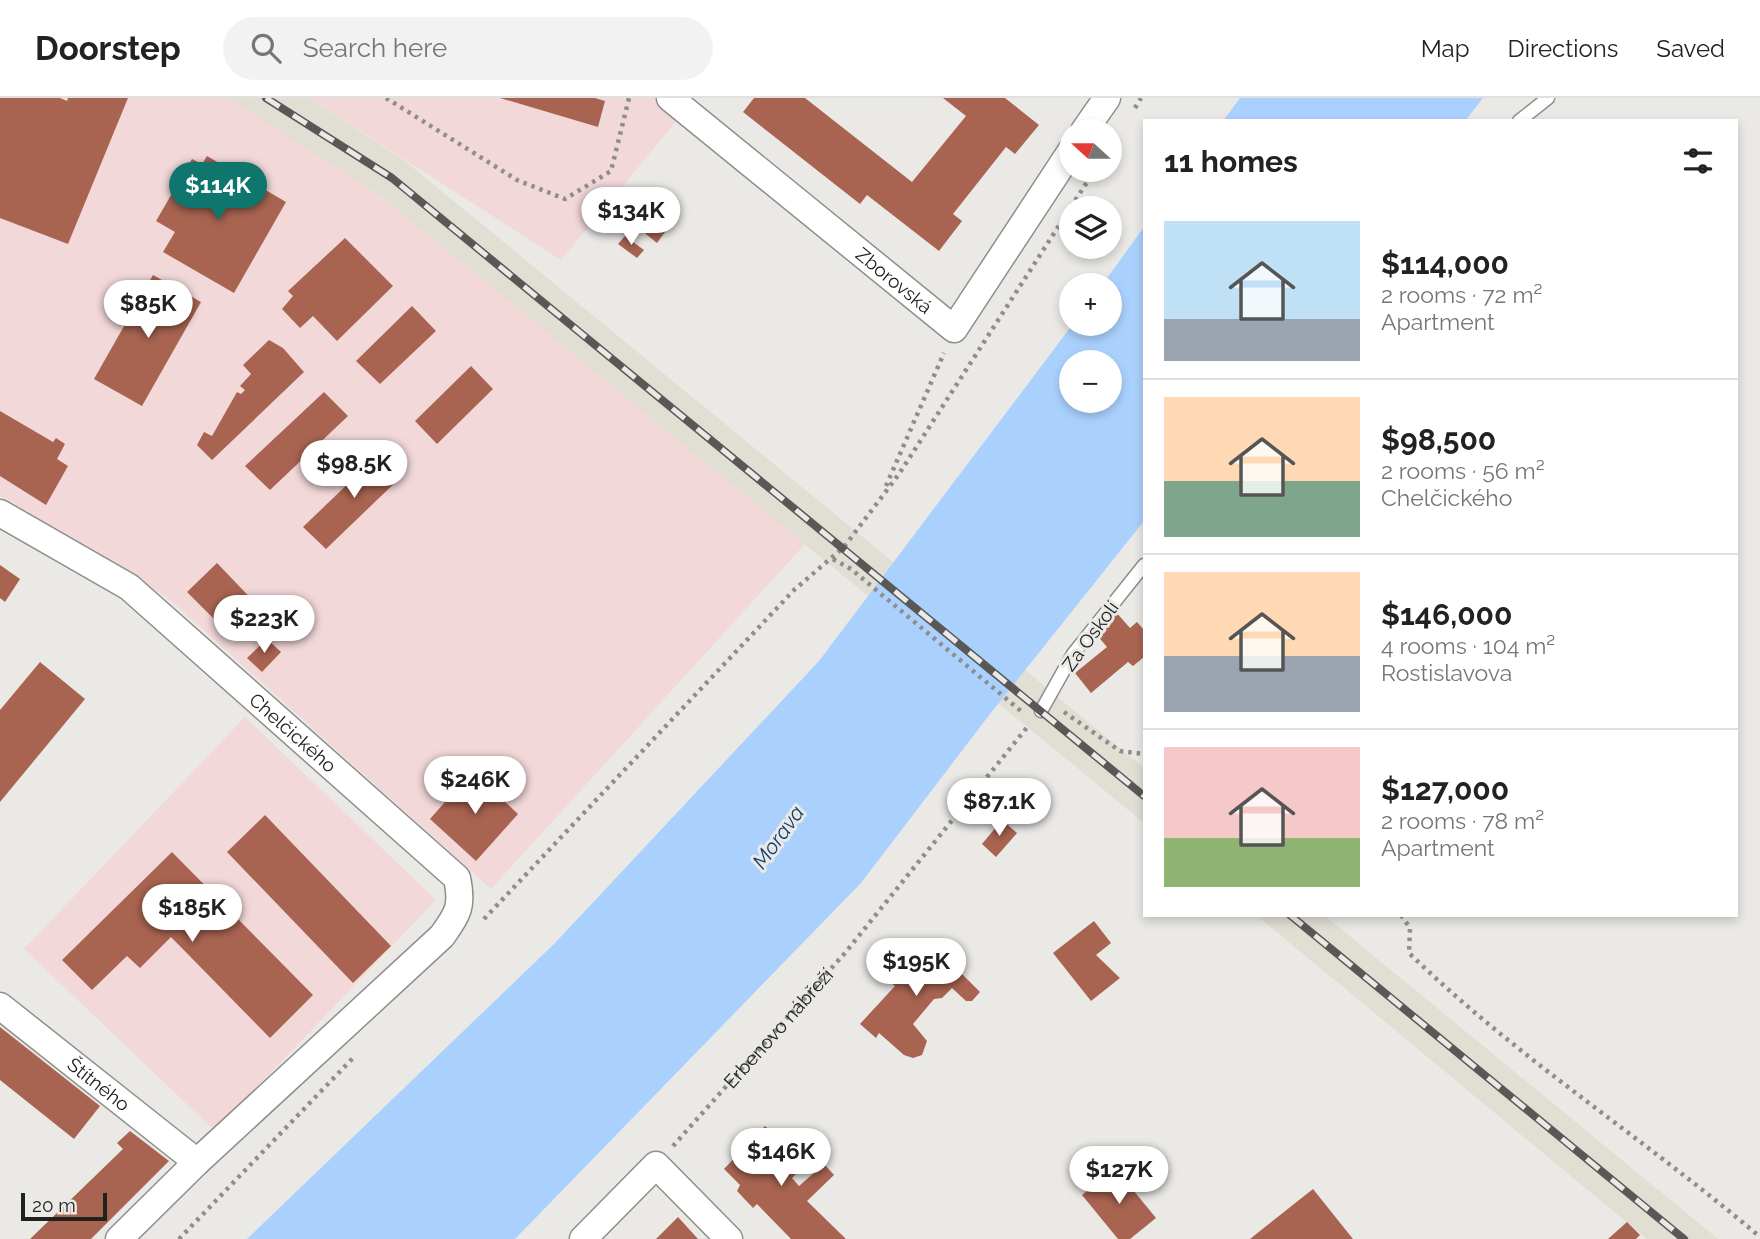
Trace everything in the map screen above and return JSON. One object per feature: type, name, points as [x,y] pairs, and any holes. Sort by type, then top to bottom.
[{"type":"street","name":"Zborovská","points":[[670,98],[954,329]]},
{"type":"street","points":[[1089,119],[1097,102]]},
{"type":"street","points":[[954,329],[1059,169]]},
{"type":"street","name":"Chelčického","points":[[0,513],[129,587],[457,878],[462,899],[455,918],[442,936],[197,1162]]},
{"type":"street","name":"Štítného","points":[[0,1006],[197,1162]]},
{"type":"street","points":[[119,1239],[197,1162]]},
{"type":"street","points":[[583,1239],[656,1165],[729,1239]]},
{"type":"lane","points":[[1522,119],[1548,98]]},
{"type":"lane","name":"Za Oskolí","points":[[1041,711],[1073,654],[1143,566]]},
{"type":"path","points":[[386,98],[517,180],[565,199],[611,171],[629,98]]},
{"type":"path","points":[[480,923],[794,590],[833,559],[899,474],[1087,182]]},
{"type":"path","points":[[883,493],[954,329]]},
{"type":"path","points":[[833,559],[852,569],[1007,700]]},
{"type":"path","points":[[1048,699],[1120,751],[1143,754]]},
{"type":"path","name":"Erbenovo nábřeží","points":[[656,1165],[845,953],[1041,711]]},
{"type":"path","points":[[1402,917],[1409,928],[1409,953],[1430,973],[1519,1050],[1760,1237]]},
{"type":"path","points":[[179,1239],[357,1055]]},
{"type":"shaded area","points":[[0,98],[227,98],[238,103],[380,195],[805,544],[491,889],[168,598],[0,496]]},
{"type":"shaded area","points":[[227,98],[309,98],[405,161],[1143,767],[1143,822],[380,195]]},
{"type":"shaded area","points":[[309,98],[654,98],[679,118],[561,260]]},
{"type":"shaded area","points":[[245,717],[436,900],[215,1131],[24,949]]},
{"type":"shaded area","points":[[1258,917],[1326,917],[1718,1239],[1647,1239]]},
{"type":"water","points":[[1240,98],[1483,98],[1467,119],[1224,119]]},
{"type":"water","name":"Morava","points":[[1143,228],[1143,522],[990,714],[861,883],[515,1239],[247,1239],[555,943],[819,661],[1064,336],[1122,336],[1122,273],[1111,273]]},
{"type":"building","points":[[0,98],[60,98],[67,101],[68,98],[128,98],[68,244],[0,218]]},
{"type":"building","points":[[500,98],[595,98],[605,101],[598,127]]},
{"type":"building","points":[[754,98],[805,98],[912,182],[966,116],[943,98],[1005,98],[1039,125],[1015,154],[1006,147],[953,214],[962,221],[939,251],[867,195],[860,204],[743,112]]},
{"type":"building","points":[[207,156],[286,202],[234,293],[163,252],[175,232],[156,221],[192,159],[202,164]]},
{"type":"building","points":[[639,200],[670,225],[657,243],[625,217]]},
{"type":"building","points":[[625,236],[644,250],[637,258],[618,244]]},
{"type":"building","points":[[345,238],[393,286],[337,341],[313,316],[300,328],[282,309],[293,296],[288,291]]},
{"type":"building","points":[[153,275],[201,302],[142,406],[94,379]]},
{"type":"building","points":[[412,306],[436,331],[380,384],[356,361]]},
{"type":"building","points":[[269,340],[283,348],[304,372],[212,460],[197,445],[204,432],[212,436],[237,392],[241,394],[245,390],[240,386],[251,374],[243,365]]},
{"type":"building","points":[[471,366],[493,389],[437,444],[415,421]]},
{"type":"building","points":[[324,392],[348,416],[270,490],[245,466]]},
{"type":"building","points":[[0,411],[53,442],[56,438],[65,444],[57,459],[68,466],[46,505],[0,476]]},
{"type":"building","points":[[382,451],[404,474],[326,549],[303,527]]},
{"type":"building","points":[[217,563],[263,611],[233,638],[187,592]]},
{"type":"building","points":[[0,565],[20,579],[5,602],[0,598]]},
{"type":"building","points":[[1115,611],[1130,628],[1137,622],[1143,629],[1143,658],[1133,666],[1128,662],[1091,693],[1075,673],[1107,647],[1096,634]]},
{"type":"building","points":[[267,639],[281,652],[262,672],[247,658]]},
{"type":"building","points":[[40,662],[85,699],[0,802],[0,710]]},
{"type":"building","points":[[490,777],[505,779],[499,786],[504,791],[499,796],[518,814],[476,861],[430,819],[466,778],[479,790]]},
{"type":"building","points":[[265,815],[391,946],[353,983],[227,852]]},
{"type":"building","points":[[1002,820],[1017,833],[996,857],[982,844]]},
{"type":"building","points":[[172,852],[313,995],[270,1038],[171,937],[140,968],[127,956],[92,990],[62,960]]},
{"type":"building","points":[[1094,921],[1111,943],[1096,955],[1120,978],[1091,1001],[1053,953]]},
{"type":"building","points":[[926,938],[980,992],[972,1001],[966,1001],[952,988],[942,998],[934,999],[913,1024],[927,1041],[922,1055],[913,1058],[904,1055],[879,1033],[876,1038],[860,1024],[895,986],[888,980]]},
{"type":"building","points":[[0,1027],[100,1106],[74,1139],[0,1080]]},
{"type":"building","points":[[765,1126],[793,1152],[780,1165],[783,1168],[791,1161],[800,1170],[792,1178],[799,1186],[824,1164],[834,1175],[807,1201],[846,1239],[791,1239],[757,1204],[753,1208],[737,1191],[740,1185],[724,1169]]},
{"type":"building","points":[[130,1131],[169,1161],[91,1239],[30,1239],[123,1149],[117,1143]]},
{"type":"building","points":[[1115,1168],[1156,1218],[1130,1239],[1118,1239],[1082,1195]]},
{"type":"building","points":[[1313,1189],[1353,1239],[1250,1239],[1260,1231]]},
{"type":"building","points":[[678,1217],[698,1239],[656,1239]]},
{"type":"building","points":[[1627,1222],[1640,1235],[1636,1239],[1608,1239]]},
{"type":"railway","points":[[266,98],[392,178],[1143,795]]},
{"type":"railway","points":[[1292,917],[1684,1239]]}]
